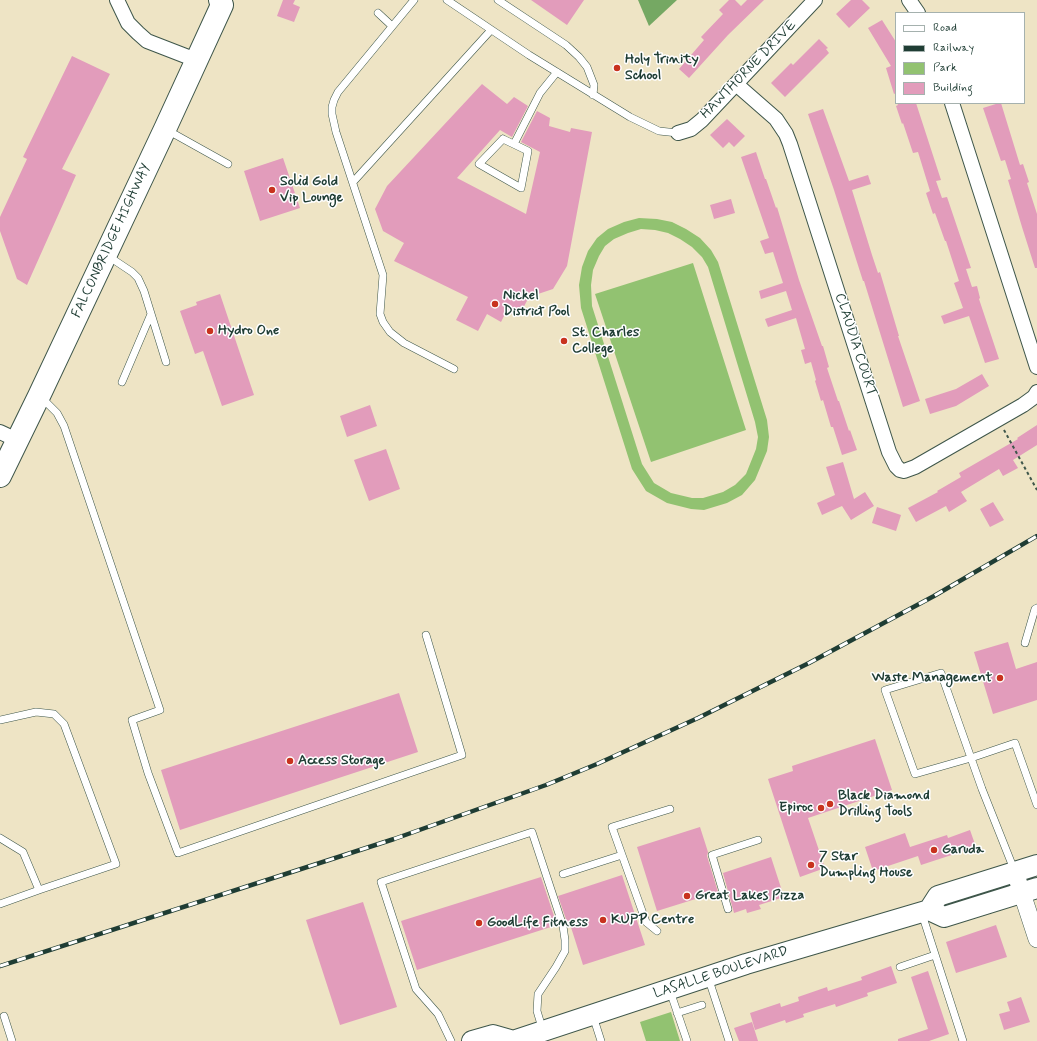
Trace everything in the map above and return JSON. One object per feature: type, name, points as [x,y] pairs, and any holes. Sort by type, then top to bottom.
[{"type":"main road","name":"FALCONBRIDGE HIGHWAY","points":[[0,476],[8,436],[39,396],[196,60],[226,2]]},
{"type":"main road","points":[[1030,891],[944,917],[925,911],[938,896],[1037,865]]},
{"type":"main road","name":"LASALLE BOULEVARD","points":[[472,1041],[493,1035],[514,1041],[592,1014],[811,944],[925,911]]},
{"type":"street","points":[[117,0],[128,23],[147,41],[196,60]]},
{"type":"street","name":"HAWTHORNE DRIVE","points":[[678,133],[691,129],[702,120],[815,0]]},
{"type":"street","points":[[909,0],[917,12]]},
{"type":"street","name":"CLAUDIA COURT","points":[[736,84],[776,119],[786,134],[887,445],[892,460],[896,466],[900,470],[904,471],[915,467],[1024,405],[1037,392]]},
{"type":"street","points":[[952,104],[1037,367]]},
{"type":"street","points":[[1015,872],[1030,891],[1037,939]]},
{"type":"lane","points":[[414,0],[341,88],[334,100],[332,108],[336,132],[383,275],[380,314],[390,332],[404,343],[454,369]]},
{"type":"lane","points":[[447,0],[557,72],[630,117],[659,131],[678,133]]},
{"type":"lane","points":[[498,0],[566,45],[579,57],[587,67],[594,85],[593,94]]},
{"type":"lane","points":[[378,13],[392,26]]},
{"type":"lane","points":[[353,182],[492,30]]},
{"type":"lane","points":[[514,144],[540,93],[557,72]]},
{"type":"lane","points":[[165,129],[228,164]]},
{"type":"lane","points":[[503,139],[514,144],[528,151],[521,188],[479,164],[503,139]]},
{"type":"lane","points":[[106,254],[138,278],[144,291],[166,362]]},
{"type":"lane","points":[[122,382],[151,314]]},
{"type":"lane","points":[[39,396],[57,413],[64,426],[160,710],[132,720],[148,773],[178,853],[462,756],[426,636]]},
{"type":"lane","points":[[1026,643],[1035,609],[1037,608]]},
{"type":"lane","points":[[1015,872],[982,789],[971,758],[941,673],[885,690],[915,774],[971,758],[1015,743],[1037,805]]},
{"type":"lane","points":[[0,720],[36,712],[54,714],[64,724],[116,864],[0,904]]},
{"type":"lane","points":[[657,931],[646,922],[612,827],[670,809]]},
{"type":"lane","points":[[451,1041],[438,1014],[416,988],[381,882],[532,832],[563,926],[565,940],[565,951],[538,994],[537,1011],[543,1031]]},
{"type":"lane","points":[[0,838],[23,852],[39,890]]},
{"type":"lane","points":[[728,909],[712,855],[758,840]]},
{"type":"lane","points":[[563,874],[622,854]]},
{"type":"lane","points":[[925,911],[935,955],[963,1041]]},
{"type":"lane","points":[[900,967],[935,955]]},
{"type":"lane","points":[[708,977],[729,1041]]},
{"type":"lane","points":[[669,989],[687,1041]]},
{"type":"lane","points":[[677,1013],[702,1005]]},
{"type":"lane","points":[[592,1014],[601,1041]]},
{"type":"lane","points":[[4,1016],[12,1041]]},
{"type":"path","points":[[998,420],[1037,490]]},
{"type":"green space","points":[[638,0],[677,0],[649,26]]},
{"type":"green space","points":[[639,218],[672,222],[700,238],[711,250],[718,262],[767,420],[769,437],[767,451],[755,480],[742,495],[727,503],[704,510],[691,509],[667,503],[646,491],[632,469],[581,308],[579,285],[582,267],[588,251],[597,238],[608,229],[624,222]],"holes":[[[641,229],[668,233],[692,247],[702,257],[708,267],[755,422],[758,437],[756,449],[746,474],[735,485],[723,492],[703,498],[692,498],[671,493],[654,483],[642,464],[592,306],[591,285],[593,270],[605,246],[614,239],[628,233]]]},
{"type":"green space","points":[[693,263],[746,430],[651,462],[595,294]]},
{"type":"green space","points":[[671,1012],[680,1041],[646,1041],[640,1022]]},
{"type":"building","points":[[283,0],[295,0],[293,4],[300,7],[294,22],[277,16]]},
{"type":"building","points":[[531,0],[584,0],[567,25]]},
{"type":"building","points":[[729,0],[735,0],[741,6],[747,0],[764,0],[728,35],[689,78],[679,69],[704,40],[701,37],[723,14],[719,10]]},
{"type":"building","points":[[851,0],[862,0],[870,8],[849,28],[836,14]]},
{"type":"building","points":[[882,20],[895,40],[894,94],[886,68],[891,66],[868,28]]},
{"type":"building","points":[[819,39],[828,48],[826,49],[829,53],[785,97],[771,83],[791,63],[793,65]]},
{"type":"building","points":[[72,56],[110,74],[62,169],[76,175],[27,285],[17,279],[0,231],[0,217],[27,159],[23,157]]},
{"type":"building","points":[[482,84],[507,104],[514,97],[528,106],[512,137],[500,130],[457,178],[526,214],[540,152],[521,142],[537,111],[550,118],[549,126],[570,132],[571,128],[592,132],[567,266],[553,289],[529,297],[521,312],[514,315],[506,312],[501,322],[487,314],[478,331],[456,320],[468,297],[394,261],[404,243],[383,231],[375,209],[387,186]]},
{"type":"building","points":[[916,104],[941,180],[936,181],[942,198],[947,197],[971,268],[966,269],[972,287],[977,286],[979,299],[999,359],[985,363],[969,316],[944,324],[941,316],[963,308],[954,283],[959,281],[946,241],[935,213],[933,214],[926,193],[930,191],[918,152],[913,153],[896,106]]},
{"type":"building","points":[[1001,104],[1020,165],[1023,164],[1029,182],[1027,183],[1037,214],[1037,268],[1035,268],[1008,180],[1011,179],[1005,160],[1001,161],[983,108]]},
{"type":"building","points":[[823,109],[849,181],[868,175],[871,184],[852,190],[878,273],[880,272],[898,336],[920,401],[903,407],[864,281],[808,114]]},
{"type":"building","points":[[727,119],[745,136],[734,147],[729,142],[723,148],[710,135]]},
{"type":"building","points":[[756,152],[776,208],[777,207],[799,280],[823,346],[829,367],[827,368],[838,401],[857,450],[842,455],[833,427],[831,427],[823,400],[821,401],[811,362],[805,364],[801,350],[805,349],[796,318],[768,327],[765,319],[792,310],[786,291],[761,299],[759,291],[783,283],[773,252],[765,254],[760,241],[769,238],[741,157]]},
{"type":"building","name":"Solid Gold Vip Lounge","points":[[283,158],[300,208],[260,221],[244,171]]},
{"type":"building","points":[[731,199],[735,213],[714,219],[710,205]]},
{"type":"building","name":"Hydro One","points":[[220,294],[254,395],[222,406],[203,351],[195,354],[180,311],[197,305],[196,302]]},
{"type":"building","points":[[982,374],[989,386],[956,406],[930,414],[925,399],[956,389]]},
{"type":"building","points":[[370,405],[377,426],[347,437],[340,416]]},
{"type":"building","points":[[1037,425],[1037,445],[1013,460],[1018,468],[1003,476],[999,469],[961,492],[967,501],[949,512],[946,506],[916,522],[908,508],[938,492],[937,491],[961,477],[959,473],[1018,439],[1017,438]]},
{"type":"building","points":[[386,449],[400,489],[369,501],[354,460]]},
{"type":"building","points":[[843,462],[854,499],[865,492],[874,506],[851,520],[842,506],[822,515],[817,503],[835,495],[826,467]]},
{"type":"building","points":[[993,502],[1004,520],[990,527],[980,509]]},
{"type":"building","points":[[877,507],[901,515],[896,531],[872,523]]},
{"type":"building","name":"Waste Management","points":[[1008,642],[1016,669],[1037,662],[1037,700],[993,714],[974,652]]},
{"type":"building","name":"Access Storage","points":[[399,693],[418,752],[180,830],[161,770]]},
{"type":"building","points":[[875,739],[892,790],[808,818],[825,868],[800,877],[768,779],[793,771],[792,766]]},
{"type":"building","points":[[700,827],[718,892],[657,911],[637,847]]},
{"type":"building","points":[[970,830],[976,847],[921,865],[918,856],[873,871],[865,847],[905,833],[910,847],[947,835],[948,838]]},
{"type":"building","points":[[771,857],[784,897],[759,905],[761,909],[747,913],[746,909],[734,913],[723,873]]},
{"type":"building","name":"KUPP Centre","points":[[622,875],[645,945],[583,965],[569,921],[567,922],[558,896]]},
{"type":"building","name":"GoodLife Fitness","points":[[541,877],[557,925],[417,970],[401,921]]},
{"type":"building","points":[[363,902],[397,1007],[340,1025],[306,920]]},
{"type":"building","points":[[996,925],[1007,957],[956,973],[946,942]]},
{"type":"building","points":[[891,966],[897,983],[867,993],[868,996],[836,1007],[835,1004],[803,1014],[804,1017],[786,1023],[785,1020],[755,1030],[750,1013],[780,1003],[781,1007],[799,1001],[798,997],[827,987],[828,991],[862,980],[861,977]]},
{"type":"building","points":[[928,971],[949,1034],[929,1041],[898,1041],[898,1039],[928,1029],[911,977]]},
{"type":"building","points":[[1021,997],[1030,1022],[1004,1030],[999,1014],[1010,1011],[1007,1002]]},
{"type":"building","points":[[752,1022],[758,1041],[739,1041],[734,1028]]},
{"type":"railway","points":[[0,966],[394,839],[546,785],[597,764],[698,718],[809,663],[934,596],[1037,536]]},
{"type":"place","name":"Holy Trinity School","points":[[617,68]]},
{"type":"place","name":"Solid Gold Vip Lounge","points":[[272,190]]},
{"type":"place","name":"Nickel District Pool","points":[[495,304]]},
{"type":"place","name":"Hydro One","points":[[210,331]]},
{"type":"place","name":"St. Charles College","points":[[564,341]]},
{"type":"place","name":"Waste Management","points":[[1000,678]]},
{"type":"place","name":"Access Storage","points":[[290,761]]},
{"type":"place","name":"Black Diamond Drilling Tools","points":[[830,804]]},
{"type":"place","name":"Epiroc","points":[[821,808]]},
{"type":"place","name":"Garuda","points":[[934,850]]},
{"type":"place","name":"7 Star Dumpling House","points":[[811,865]]},
{"type":"place","name":"Great Lakes Pizza","points":[[687,896]]},
{"type":"place","name":"KUPP Centre","points":[[603,920]]},
{"type":"place","name":"GoodLife Fitness","points":[[479,923]]}]
